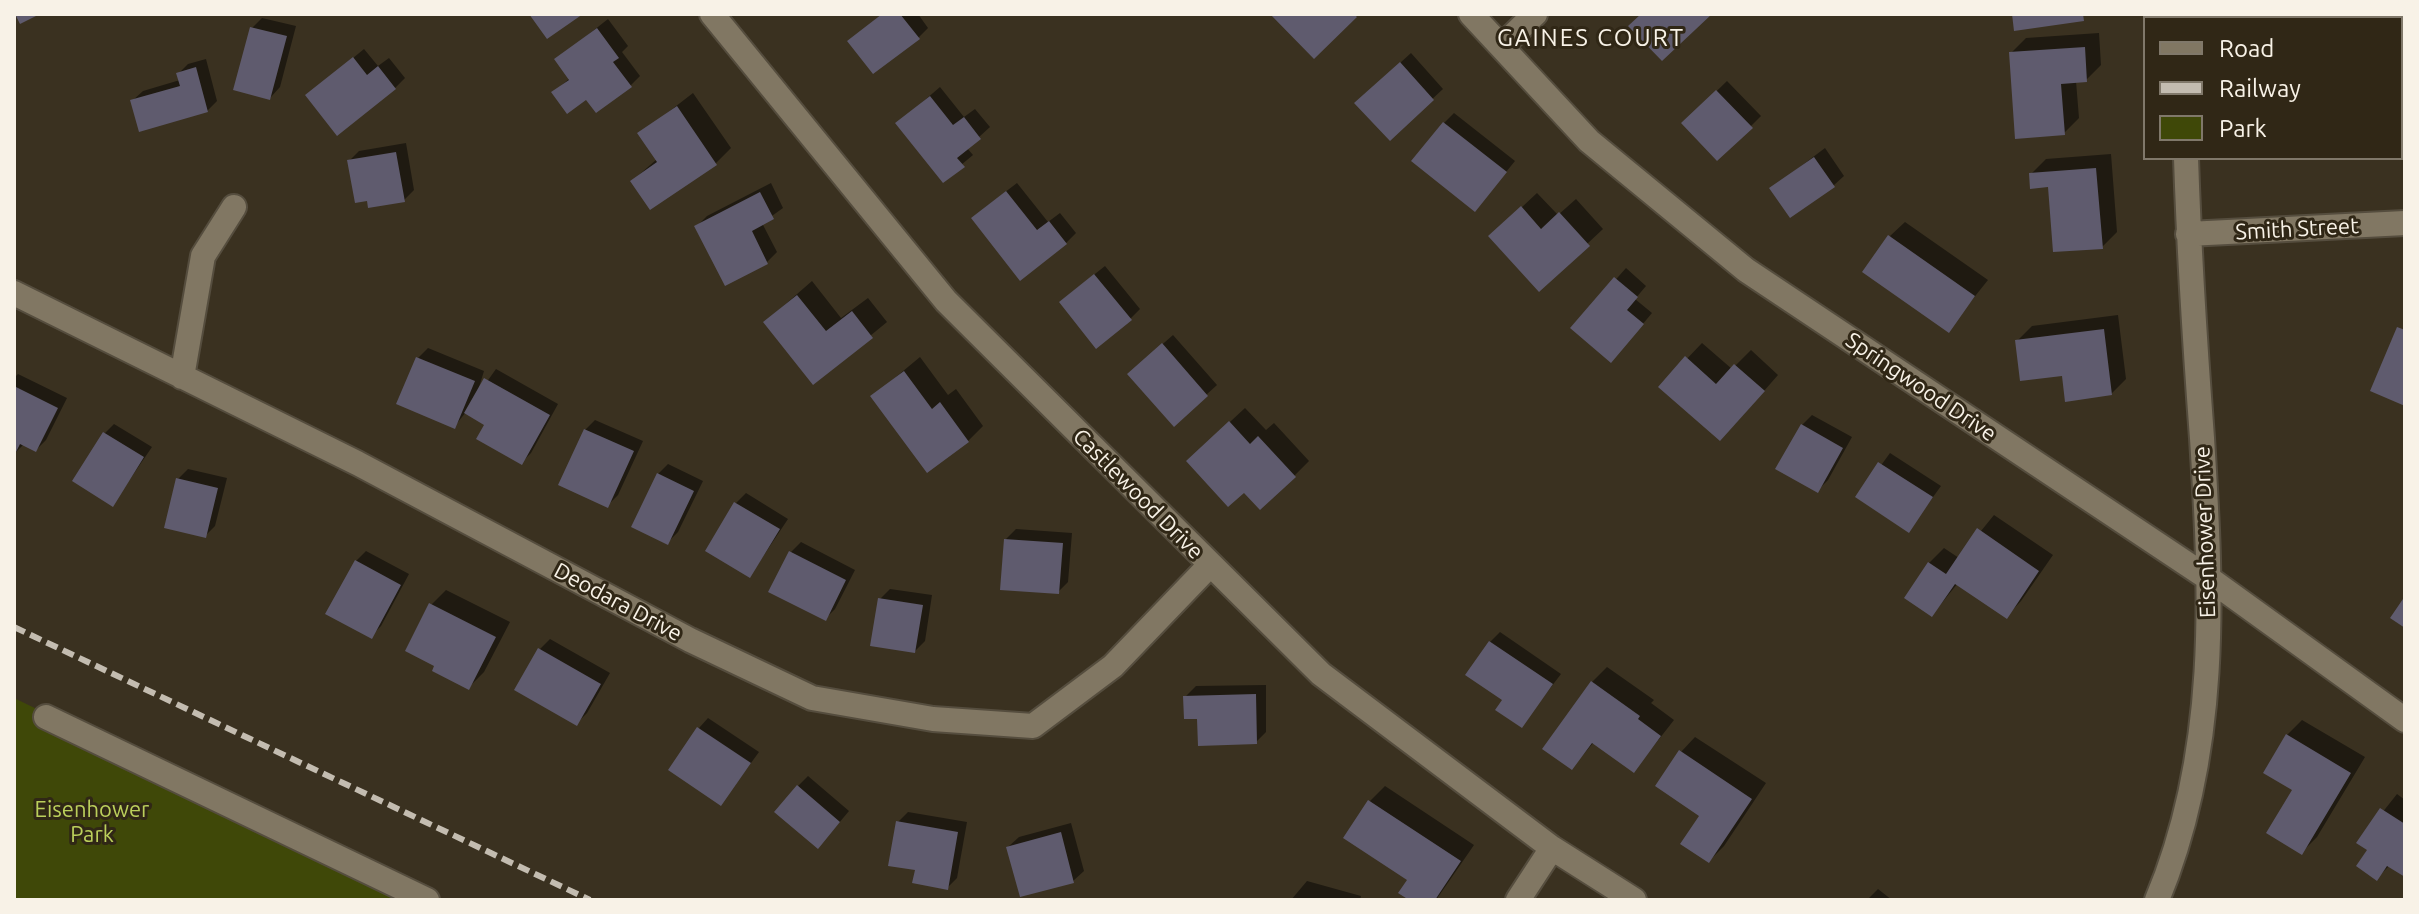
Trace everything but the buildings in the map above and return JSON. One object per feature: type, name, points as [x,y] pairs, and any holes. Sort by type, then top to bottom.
[{"type":"street","name":"Castlewood Drive","points":[[712,14],[946,301],[1321,674],[1552,848],[1634,900]]},
{"type":"street","name":"Springwood Drive","points":[[1471,14],[1589,141],[1746,270],[2211,580],[2405,720]]},
{"type":"street","points":[[1503,45],[1535,14]]},
{"type":"street","name":"Eisenhower Drive","points":[[2162,898],[2180,845],[2197,774],[2207,683],[2211,580],[2188,234],[2186,160]]},
{"type":"street","points":[[182,377],[203,256],[234,207]]},
{"type":"street","name":"Smith Street","points":[[2188,234],[2405,223]]},
{"type":"street","name":"Deodara Drive","points":[[14,293],[357,463],[690,640],[812,698],[933,719],[1033,726],[1113,666],[1210,565]]},
{"type":"street","points":[[46,717],[427,900]]},
{"type":"street","points":[[1518,900],[1552,848]]},
{"type":"green space","name":"Eisenhower Park","points":[[14,698],[433,900],[14,900]]},
{"type":"railway","points":[[14,627],[590,900]]},
{"type":"district","name":"GAINES COURT","points":[[1591,38]]}]
